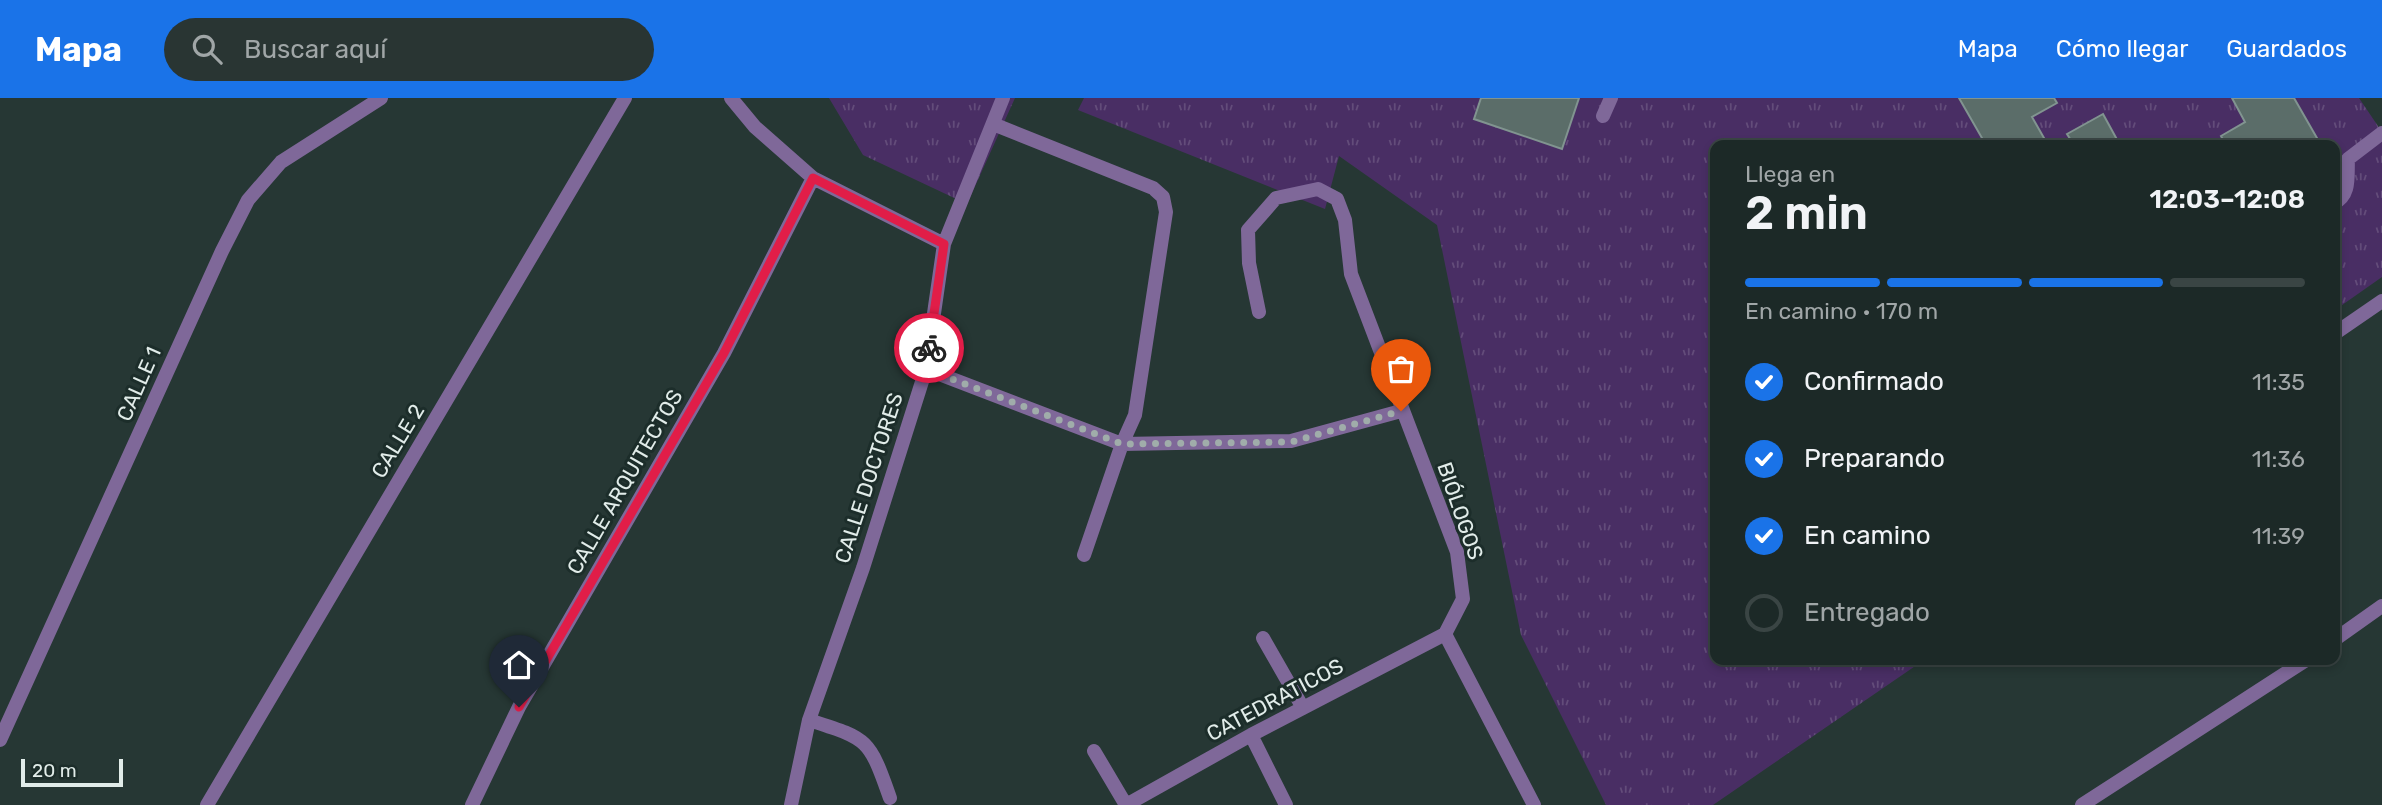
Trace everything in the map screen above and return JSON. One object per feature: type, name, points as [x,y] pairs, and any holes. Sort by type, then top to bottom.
[{"type":"street","name":"CALLE 1","points":[[0,740],[222,251],[248,200],[281,162],[381,98]]},
{"type":"street","name":"CALLE 2","points":[[206,805],[625,98]]},
{"type":"street","points":[[731,98],[755,127],[813,178],[944,244]]},
{"type":"street","name":"CALLE DOCTORES","points":[[792,805],[809,720],[863,568],[926,369],[944,244],[1003,98]]},
{"type":"street","points":[[1603,116],[1611,98]]},
{"type":"street","points":[[993,124],[1153,188],[1163,197],[1166,212],[1135,415],[1122,444],[1084,555]]},
{"type":"street","points":[[2340,200],[2347,192],[2348,159],[2382,133]]},
{"type":"street","name":"CALLE ARQUITECTOS","points":[[472,805],[519,707],[724,353],[813,178]]},
{"type":"street","name":"BIÓLOGOS","points":[[1259,312],[1249,263],[1248,230],[1276,198],[1318,190],[1337,199],[1345,220],[1351,274],[1457,552],[1464,599],[1445,634]]},
{"type":"street","points":[[2340,330],[2382,301]]},
{"type":"street","points":[[926,369],[1122,444],[1291,442],[1401,411]]},
{"type":"street","points":[[2340,636],[2382,606]]},
{"type":"street","points":[[1445,634],[1534,805]]},
{"type":"street","name":"CATEDRATICOS","points":[[1126,805],[1445,634]]},
{"type":"street","points":[[1263,638],[1303,708]]},
{"type":"street","points":[[2082,805],[2298,665]]},
{"type":"street","points":[[809,720],[850,733],[864,741],[876,758],[890,797]]},
{"type":"street","points":[[1251,736],[1286,805]]},
{"type":"street","points":[[1094,751],[1126,805]]},
{"type":"green space","points":[[829,98],[1015,98],[967,204],[863,155]]},
{"type":"green space","points":[[1084,98],[2359,98],[2382,132],[2382,277],[2340,306],[2340,140],[1710,140],[1710,665],[1917,665],[1713,805],[1606,805],[1521,635],[1437,225],[1339,156],[1325,209],[1078,110]]},
{"type":"building","points":[[1481,98],[1579,98],[1562,149],[1474,119]]},
{"type":"building","points":[[1959,98],[2054,98],[2057,103],[2032,117],[2045,140],[1983,140]]},
{"type":"building","points":[[2232,98],[2294,98],[2318,140],[2223,140],[2221,136],[2245,122]]},
{"type":"building","points":[[2103,114],[2117,140],[2071,140],[2067,134]]},
{"type":"way so far","points":[[929,348],[926,369],[1122,444],[1291,442],[1401,411]]},
{"type":"route","points":[[519,707],[724,353],[813,178],[944,244],[929,348]]}]
